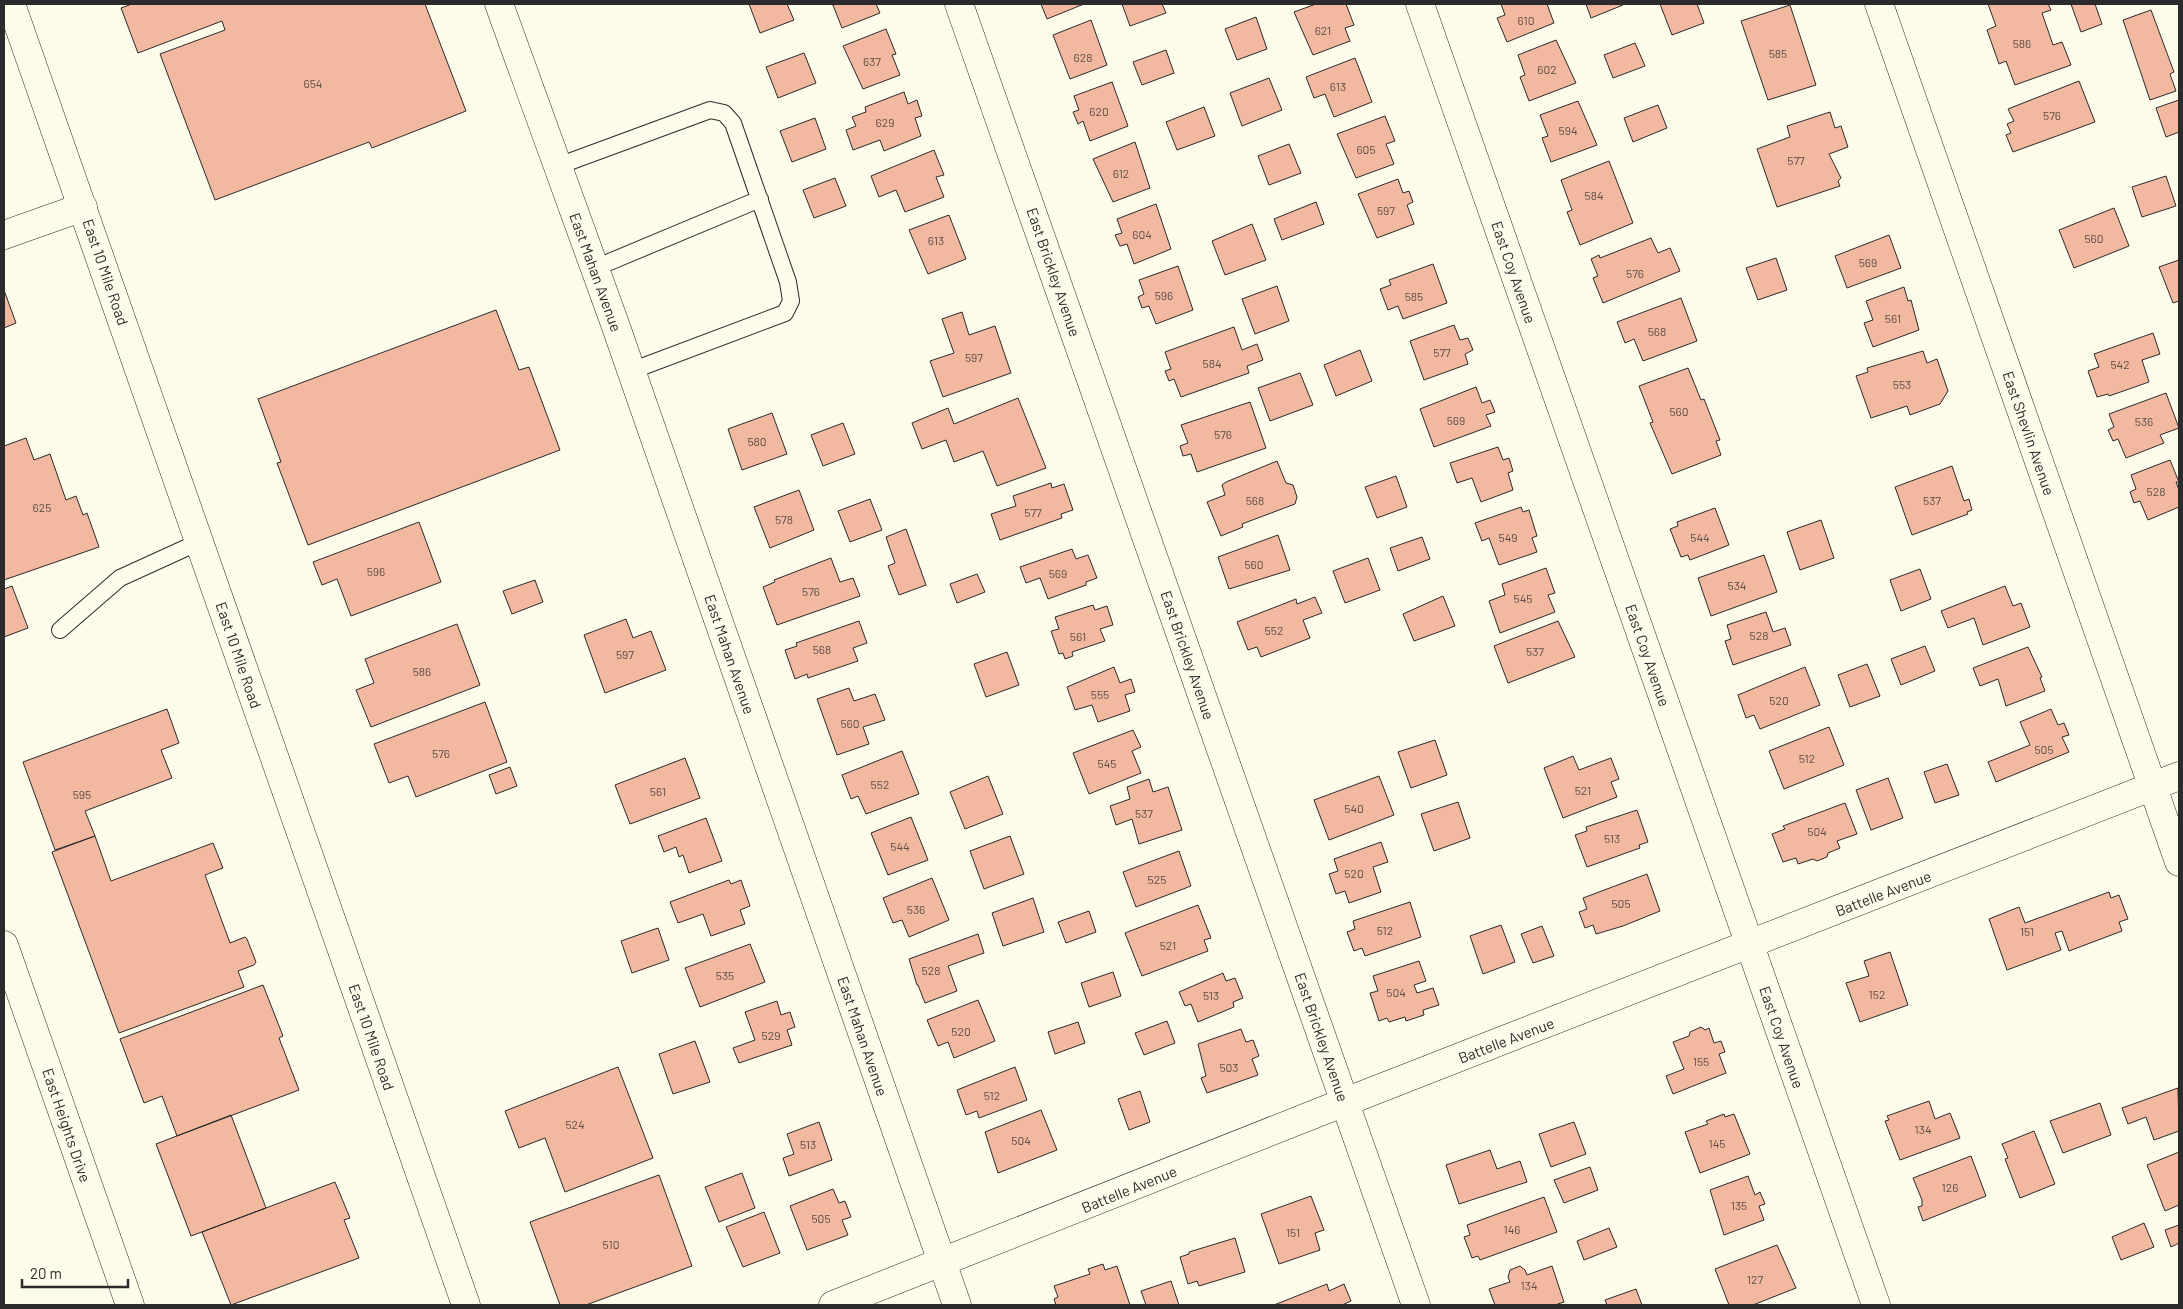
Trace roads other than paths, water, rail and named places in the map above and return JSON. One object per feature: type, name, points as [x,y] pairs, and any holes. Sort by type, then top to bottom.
[{"type":"street","name":"East 10 Mile Road","points":[[11,4],[466,1305]]},
{"type":"street","name":"East Mahan Avenue","points":[[499,4],[595,268],[957,1305]]},
{"type":"street","name":"East Brickley Avenue","points":[[959,4],[1416,1305]]},
{"type":"street","name":"East Coy Avenue","points":[[1420,4],[1876,1305]]},
{"type":"street","name":"East Shevlin Avenue","points":[[1879,4],[2179,862]]},
{"type":"street","points":[[4,235],[83,207]]},
{"type":"street","name":"Battelle Avenue","points":[[833,1305],[943,1264],[1345,1102],[2179,776]]},
{"type":"street","name":"East Heights Drive","points":[[4,944],[130,1305]]},
{"type":"lane","points":[[558,166],[710,110],[724,114],[733,123],[788,282],[791,301],[785,314],[631,371]]},
{"type":"lane","points":[[595,268],[760,199]]},
{"type":"lane","points":[[60,630],[120,578],[199,542]]}]
